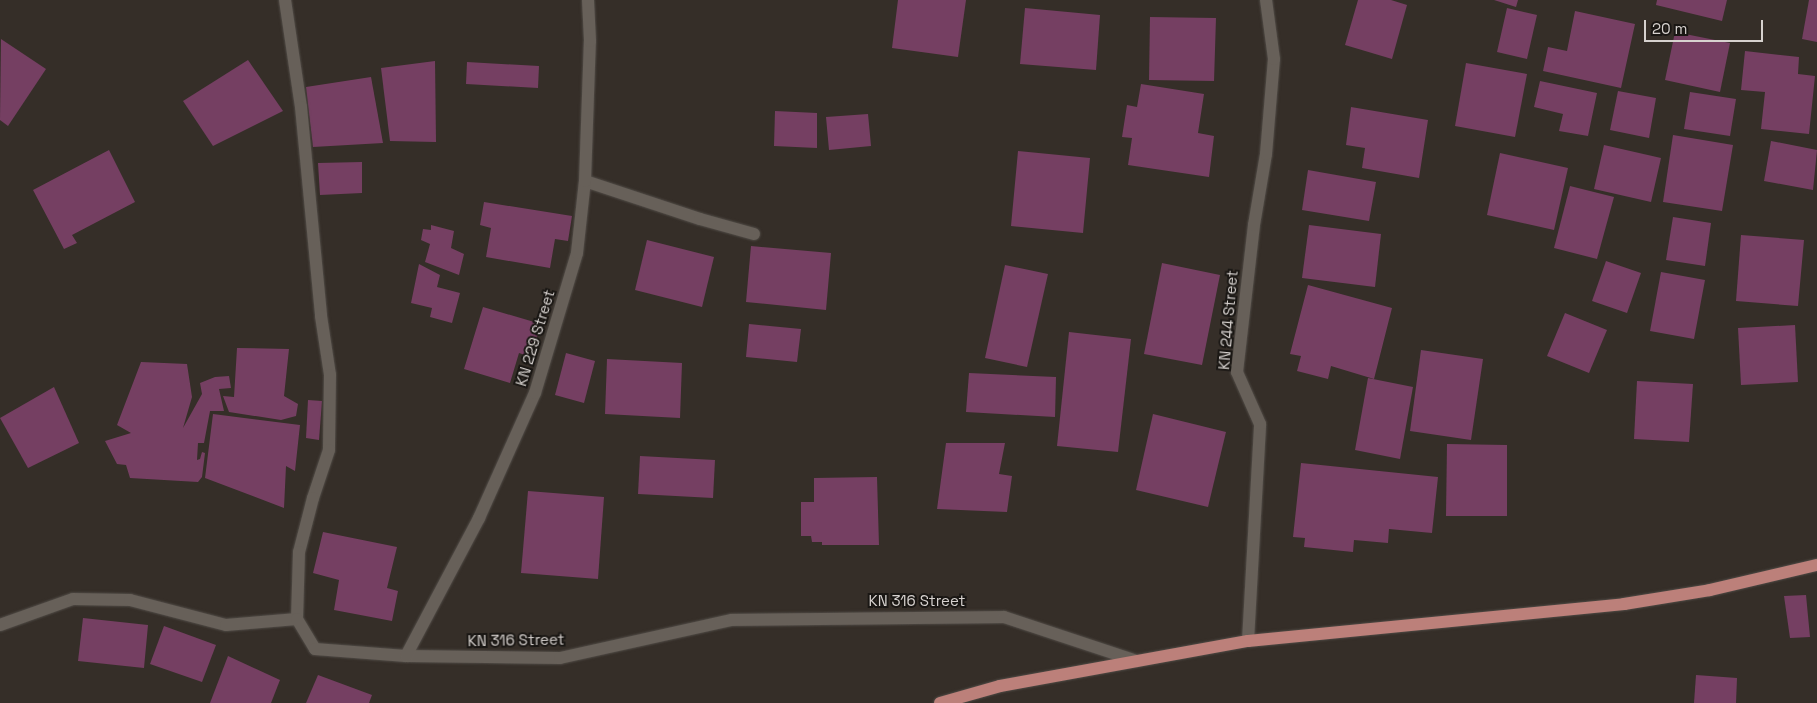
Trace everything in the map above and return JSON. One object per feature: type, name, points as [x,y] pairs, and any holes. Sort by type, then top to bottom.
[{"type":"main road","points":[[940,703],[1000,686],[1248,641],[1624,604],[1710,590],[1817,565]]},
{"type":"street","points":[[0,625],[73,599],[130,600],[226,625],[297,619],[299,552],[313,498],[329,450],[330,375],[321,316],[301,107],[285,0]]},
{"type":"street","name":"KN 229 Street","points":[[406,656],[479,518],[536,393],[577,253],[585,181],[590,41],[588,0]]},
{"type":"street","name":"KN 244 Street","points":[[1248,641],[1260,424],[1237,372],[1254,225],[1266,154],[1274,59],[1266,0]]},
{"type":"street","points":[[585,181],[700,220],[754,234]]},
{"type":"street","name":"KN 316 Street","points":[[297,619],[315,650],[406,656],[560,658],[732,620],[1004,617],[1137,661]]},
{"type":"building","points":[[898,0],[966,0],[958,57],[892,48]]},
{"type":"building","points":[[1358,0],[1391,0],[1407,5],[1392,59],[1345,45]]},
{"type":"building","points":[[1494,0],[1518,0],[1516,7]]},
{"type":"building","points":[[1657,0],[1727,0],[1722,21],[1656,5]]},
{"type":"building","points":[[1809,0],[1817,0],[1817,42],[1802,39]]},
{"type":"building","points":[[1025,8],[1100,15],[1096,70],[1020,64]]},
{"type":"building","points":[[1507,8],[1537,15],[1527,59],[1497,52]]},
{"type":"building","points":[[1575,11],[1635,24],[1621,88],[1543,71],[1548,47],[1567,51]]},
{"type":"building","points":[[1150,17],[1216,18],[1214,81],[1149,80]]},
{"type":"building","points":[[1675,32],[1730,43],[1720,92],[1665,80]]},
{"type":"building","points":[[1,39],[46,69],[8,126],[0,120]]},
{"type":"building","points":[[1745,51],[1799,57],[1798,74],[1815,76],[1809,134],[1761,129],[1765,92],[1741,90]]},
{"type":"building","points":[[248,60],[283,111],[213,146],[183,101]]},
{"type":"building","points":[[435,61],[436,142],[390,141],[381,68]]},
{"type":"building","points":[[467,62],[539,66],[538,88],[466,84]]},
{"type":"building","points":[[1466,63],[1527,74],[1515,137],[1455,126]]},
{"type":"building","points":[[371,77],[383,143],[313,147],[306,87]]},
{"type":"building","points":[[1540,81],[1597,93],[1588,136],[1559,131],[1563,114],[1534,107]]},
{"type":"building","points":[[1141,84],[1204,94],[1198,133],[1214,136],[1209,177],[1128,165],[1132,138],[1122,137],[1127,105],[1137,107]]},
{"type":"building","points":[[1618,91],[1656,98],[1649,138],[1610,130]]},
{"type":"building","points":[[1690,92],[1736,99],[1730,136],[1684,129]]},
{"type":"building","points":[[1351,107],[1428,120],[1419,178],[1362,168],[1365,148],[1346,145]]},
{"type":"building","points":[[775,111],[817,113],[817,148],[774,146]]},
{"type":"building","points":[[868,114],[871,146],[829,150],[826,117]]},
{"type":"building","points":[[1673,135],[1733,145],[1722,211],[1663,202]]},
{"type":"building","points":[[1771,141],[1817,150],[1813,190],[1764,181]]},
{"type":"building","points":[[1604,145],[1661,158],[1651,202],[1594,189]]},
{"type":"building","points":[[109,150],[135,202],[72,235],[77,243],[64,249],[33,190]]},
{"type":"building","points":[[1018,151],[1090,158],[1083,233],[1011,226]]},
{"type":"building","points":[[1500,153],[1568,168],[1554,230],[1487,215]]},
{"type":"building","points":[[362,162],[362,193],[320,195],[318,163]]},
{"type":"building","points":[[1308,170],[1376,182],[1369,221],[1302,210]]},
{"type":"building","points":[[1570,186],[1614,197],[1597,259],[1554,248]]},
{"type":"building","points":[[484,202],[572,216],[568,241],[555,239],[550,268],[486,257],[491,228],[480,225]]},
{"type":"building","points":[[1673,217],[1711,223],[1705,266],[1666,260]]},
{"type":"building","points":[[431,225],[454,231],[451,248],[464,254],[459,275],[425,262],[430,244],[421,240],[423,229],[431,230]]},
{"type":"building","points":[[1309,225],[1381,234],[1375,287],[1302,278]]},
{"type":"building","points":[[1741,235],[1804,240],[1798,306],[1736,301]]},
{"type":"building","points":[[647,240],[714,257],[702,307],[635,290]]},
{"type":"building","points":[[751,246],[831,253],[826,310],[746,302]]},
{"type":"building","points":[[1606,261],[1641,273],[1627,313],[1592,301]]},
{"type":"building","points":[[1162,263],[1220,275],[1202,365],[1144,354]]},
{"type":"building","points":[[419,264],[440,275],[437,287],[460,293],[452,323],[430,317],[432,308],[411,303]]},
{"type":"building","points":[[1005,265],[1048,274],[1027,367],[985,358]]},
{"type":"building","points":[[1661,272],[1705,280],[1694,339],[1650,331]]},
{"type":"building","points":[[1308,285],[1392,308],[1374,379],[1331,366],[1328,379],[1297,371],[1301,356],[1290,354]]},
{"type":"building","points":[[483,307],[541,324],[531,357],[519,353],[510,383],[464,369]]},
{"type":"building","points":[[1565,313],[1607,330],[1589,373],[1547,356]]},
{"type":"building","points":[[749,324],[801,329],[797,362],[746,357]]},
{"type":"building","points":[[1795,325],[1798,382],[1741,385],[1738,328]]},
{"type":"building","points":[[1069,332],[1131,339],[1118,452],[1057,446]]},
{"type":"building","points":[[237,348],[289,349],[284,396],[298,404],[296,416],[281,420],[229,412],[223,396],[234,397]]},
{"type":"building","points":[[1421,350],[1483,359],[1471,440],[1410,431]]},
{"type":"building","points":[[566,353],[595,361],[584,403],[555,395]]},
{"type":"building","points":[[607,359],[682,363],[680,418],[605,414]]},
{"type":"building","points":[[141,362],[187,364],[192,397],[183,428],[202,394],[200,383],[215,377],[229,376],[231,388],[219,389],[224,411],[210,411],[204,443],[198,443],[197,460],[200,459],[202,452],[205,453],[202,477],[198,482],[130,478],[126,465],[117,464],[105,441],[131,433],[117,425]]},
{"type":"building","points":[[969,373],[1056,377],[1055,417],[966,412]]},
{"type":"building","points":[[1368,378],[1413,387],[1400,459],[1355,450]]},
{"type":"building","points":[[1637,381],[1693,384],[1689,442],[1634,439]]},
{"type":"building","points":[[54,387],[79,443],[28,468],[0,418]]},
{"type":"building","points":[[308,400],[322,401],[319,440],[306,438]]},
{"type":"building","points":[[213,414],[300,425],[295,471],[286,466],[284,508],[205,478]]},
{"type":"building","points":[[1153,414],[1226,432],[1208,507],[1136,490]]},
{"type":"building","points":[[946,443],[1005,443],[999,474],[1012,476],[1007,512],[937,509]]},
{"type":"building","points":[[1447,444],[1507,445],[1507,516],[1446,516]]},
{"type":"building","points":[[640,456],[715,460],[713,498],[638,494]]},
{"type":"building","points":[[1301,463],[1438,477],[1432,533],[1389,529],[1388,543],[1354,540],[1353,552],[1304,547],[1305,538],[1293,537]]},
{"type":"building","points":[[877,477],[879,545],[822,545],[822,542],[812,542],[811,536],[801,536],[801,502],[814,502],[814,478]]},
{"type":"building","points":[[528,491],[604,497],[598,579],[521,573]]},
{"type":"building","points":[[323,532],[397,547],[387,588],[398,591],[392,621],[334,610],[339,580],[313,573]]},
{"type":"building","points":[[1806,595],[1810,637],[1790,638],[1784,596]]},
{"type":"building","points":[[83,618],[148,625],[144,668],[78,661]]},
{"type":"building","points":[[164,626],[216,645],[202,682],[150,664]]},
{"type":"building","points":[[228,656],[280,680],[271,703],[210,703]]},
{"type":"building","points":[[318,675],[372,695],[369,703],[306,703]]},
{"type":"building","points":[[1696,675],[1737,678],[1736,703],[1694,703]]}]
